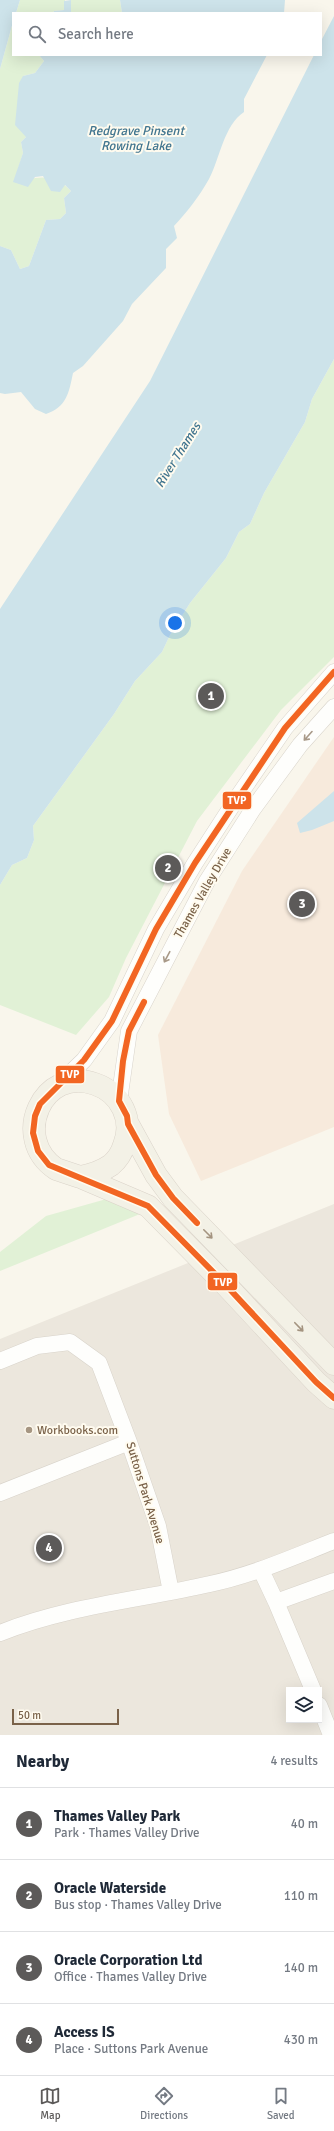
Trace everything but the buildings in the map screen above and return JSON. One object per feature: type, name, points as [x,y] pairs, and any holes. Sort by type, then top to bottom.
[{"type":"main road","points":[[80,1177],[94,1174],[112,1164],[121,1153],[127,1137],[128,1124],[127,1116],[119,1101],[108,1090],[87,1082],[69,1082],[52,1090],[40,1104],[35,1116],[33,1134],[38,1151],[49,1165],[148,1206],[223,1282],[316,1382],[334,1398]]},
{"type":"main road","points":[[128,1124],[156,1175],[173,1198],[334,1364]]},
{"type":"street","name":"Thames Valley Drive","points":[[52,1090],[84,1060],[98,1043],[112,1021],[156,929],[195,863],[284,728],[334,672]]},
{"type":"street","name":"Thames Valley Drive","points":[[119,1101],[129,1031],[207,881],[252,810],[300,745],[334,707]]},
{"type":"street","name":"Suttons Park Avenue","points":[[0,1360],[37,1346],[70,1342],[99,1363],[130,1442],[158,1526],[171,1592]]},
{"type":"street","points":[[0,1494],[130,1442]]},
{"type":"street","points":[[0,1633],[17,1626],[104,1603],[212,1584],[261,1570],[334,1541]]},
{"type":"street","points":[[261,1570],[312,1687]]},
{"type":"street","points":[[276,1602],[334,1581]]},
{"type":"street","points":[[322,1712],[331,1735]]},
{"type":"shaded area","points":[[334,737],[334,1127],[201,1181],[169,1114],[158,1035],[242,871]]},
{"type":"shaded area","points":[[334,1204],[334,1735],[0,1735],[0,1339]]},
{"type":"green space","points":[[20,0],[65,0],[65,10],[54,12],[16,12]]},
{"type":"green space","points":[[71,0],[120,0],[122,12],[71,12]]},
{"type":"green space","points":[[12,26],[12,56],[40,56],[44,61],[35,73],[23,76],[26,137],[21,142],[23,153],[14,182],[37,178],[51,178],[58,181],[71,191],[64,198],[66,213],[60,219],[46,220],[29,266],[20,269],[11,250],[0,246],[0,69]]},
{"type":"green space","points":[[334,359],[334,657],[281,710],[197,821],[126,958],[109,997],[76,1035],[0,1005],[0,885],[12,865],[27,858],[34,840],[33,826],[114,714],[135,681],[162,652],[170,635],[190,603],[226,558],[239,532],[250,524],[264,493],[305,422],[312,399]]},
{"type":"green space","points":[[110,1198],[140,1214],[0,1271],[0,1252],[46,1216]]},
{"type":"water","points":[[0,0],[20,0],[16,12],[12,12],[12,26],[0,69]]},
{"type":"water","points":[[71,0],[71,12],[54,12],[64,10],[64,1]]},
{"type":"water","points":[[120,0],[285,0],[284,12],[122,12]]},
{"type":"water","name":"River Thames","points":[[334,16],[334,359],[312,399],[305,422],[264,493],[250,524],[239,532],[226,558],[190,603],[170,635],[162,652],[135,681],[114,714],[33,826],[34,840],[27,858],[12,865],[0,885],[0,609],[150,381],[313,56],[322,56],[322,39]]},
{"type":"water","name":"Redgrave Pinsent Rowing Lake","points":[[40,56],[266,56],[244,99],[244,112],[237,118],[227,133],[209,179],[193,204],[174,226],[177,238],[166,249],[166,268],[132,304],[123,321],[83,366],[73,373],[66,398],[63,403],[53,411],[46,414],[35,409],[21,392],[5,394],[0,393],[0,246],[11,250],[20,269],[29,266],[46,220],[60,219],[66,213],[64,198],[71,191],[65,185],[60,192],[51,191],[43,176],[35,177],[28,187],[13,182],[23,153],[21,142],[26,137],[15,125],[19,83],[23,76],[35,73],[44,61]]},
{"type":"water","points":[[334,791],[334,821],[300,833],[297,823]]},
{"type":"transit line","name":"TVP","points":[[334,672],[285,728],[195,863],[156,929],[112,1021],[84,1060],[40,1104],[35,1116],[33,1133],[38,1151],[49,1165],[148,1206],[223,1282],[316,1382],[334,1398]]},
{"type":"transit line","name":"TVP","points":[[144,1002],[129,1031],[123,1061],[119,1101],[127,1116],[128,1124],[156,1175],[173,1198],[197,1223]]},
{"type":"place","name":"Thames Valley Park","points":[[211,696]]},
{"type":"place","name":"Oracle Waterside","points":[[168,868]]},
{"type":"place","name":"Oracle Corporation Ltd","points":[[302,904]]},
{"type":"place","name":"Workbooks.com","points":[[29,1430]]},
{"type":"place","name":"Access IS","points":[[49,1548]]}]
